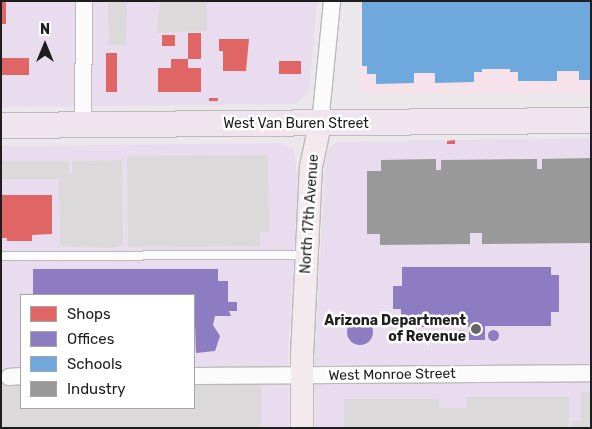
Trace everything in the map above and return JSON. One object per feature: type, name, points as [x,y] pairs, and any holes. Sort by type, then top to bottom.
[{"type":"main road","name":"West Van Buren Street","points":[[1,125],[320,124],[591,120]]},
{"type":"main road","name":"North 17th Avenue","points":[[302,428],[302,376],[311,167],[320,124]]},
{"type":"street","points":[[83,124],[84,1]]},
{"type":"street","name":"North 17th Avenue","points":[[320,124],[325,96],[332,1]]},
{"type":"street","name":"West Monroe Street","points":[[195,376],[591,374]]},
{"type":"lane","points":[[1,256],[307,255]]},
{"type":"shaded area","points":[[1,1],[317,1],[309,92],[296,104],[1,107]]},
{"type":"shaded area","points":[[108,1],[127,1],[126,45],[109,45]]},
{"type":"shaded area","points":[[160,1],[207,1],[207,31],[157,33]]},
{"type":"shaded area","points":[[359,1],[591,1],[591,93],[359,93]]},
{"type":"shaded area","points":[[591,138],[591,428],[315,428],[314,369],[326,155],[331,146],[337,142]]},
{"type":"shaded area","points":[[282,143],[294,150],[298,184],[288,353],[289,428],[1,428],[1,146]]},
{"type":"shaded area","points":[[268,155],[269,232],[260,232],[260,246],[128,247],[127,156]]},
{"type":"shaded area","points":[[122,160],[123,245],[111,248],[60,246],[59,179],[1,179],[1,161],[69,161],[69,173],[72,173],[72,161]]},
{"type":"shaded area","points":[[1,383],[20,383],[20,409],[195,409],[195,384],[261,384],[261,428],[1,428]]},
{"type":"shaded area","points":[[581,392],[591,392],[591,428],[572,428],[572,421],[581,421]]},
{"type":"shaded area","points":[[467,397],[569,397],[569,428],[344,428],[344,399],[439,399],[439,408],[467,408]]},
{"type":"building: Shops","points":[[1,1],[6,1],[6,24],[1,24]]},
{"type":"building: Shops","points":[[188,33],[201,33],[201,59],[188,59]]},
{"type":"building: Shops","points":[[162,35],[175,35],[175,46],[162,46]]},
{"type":"building: Shops","points":[[219,39],[249,39],[246,71],[223,71],[223,51],[219,51]]},
{"type":"building: Shops","points":[[106,53],[117,53],[117,92],[106,92]]},
{"type":"building: Shops","points":[[1,58],[29,58],[29,75],[1,75]]},
{"type":"building: Shops","points":[[171,59],[188,59],[188,68],[201,68],[201,92],[158,92],[158,68],[171,68]]},
{"type":"building: Shops","points":[[279,61],[301,61],[301,74],[279,74]]},
{"type":"building: Shops","points":[[209,98],[218,98],[218,101],[209,101]]},
{"type":"building: Shops","points":[[455,140],[455,144],[447,144],[447,141]]},
{"type":"building: Shops","points":[[1,195],[52,195],[52,234],[32,235],[32,241],[7,241],[7,238],[1,238]]},
{"type":"building: Offices","points":[[402,267],[551,267],[551,275],[559,275],[559,312],[551,312],[551,326],[485,326],[485,340],[469,340],[469,327],[401,327],[401,309],[393,309],[393,286],[402,286]]},
{"type":"building: Offices","points":[[33,269],[218,269],[218,281],[228,281],[228,302],[237,302],[237,311],[229,311],[231,316],[215,316],[213,325],[220,336],[215,351],[196,353],[195,294],[33,294]]},
{"type":"building: Offices","points":[[360,319],[369,323],[373,332],[369,341],[360,345],[351,341],[347,332],[351,323]]},
{"type":"building: Offices","points":[[461,329],[467,335],[461,341],[455,335]]},
{"type":"building: Offices","points":[[493,329],[499,335],[493,341],[487,335]]},
{"type":"building: Schools","points":[[591,1],[591,80],[579,80],[579,71],[557,71],[557,81],[518,81],[518,72],[510,72],[510,69],[482,69],[482,72],[474,72],[474,82],[435,83],[435,73],[414,73],[414,83],[376,84],[376,74],[367,74],[367,66],[362,66],[362,2]]},
{"type":"building: Industry","points":[[591,158],[591,243],[482,244],[482,233],[470,233],[470,244],[380,245],[380,234],[367,234],[367,171],[381,171],[381,160],[436,159],[436,170],[441,170],[441,160],[537,159],[537,169],[542,169],[542,159]]},
{"type":"place","name":"Arizona Department of Revenue","points":[[476,329]]}]
